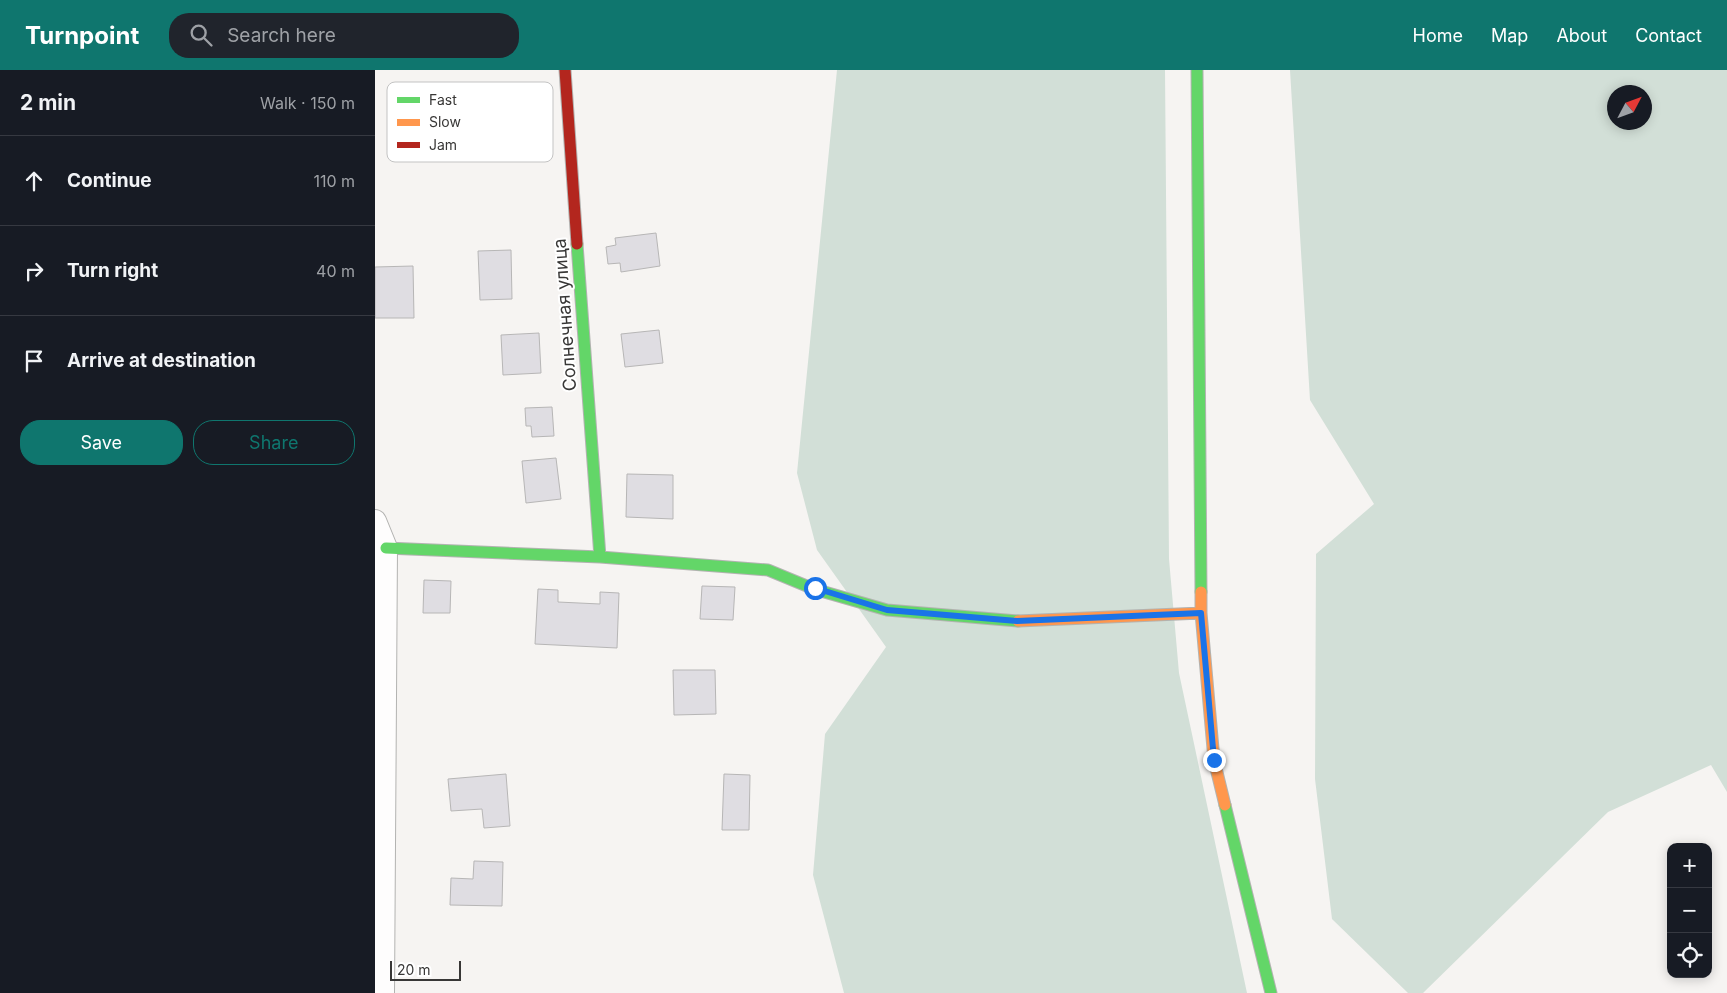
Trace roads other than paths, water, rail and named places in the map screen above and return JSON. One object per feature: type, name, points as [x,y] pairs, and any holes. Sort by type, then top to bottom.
[{"type":"street","name":"Солнечная улица","points":[[565,70],[600,557]]},
{"type":"street","points":[[1197,70],[1201,613],[1214,760],[1271,993]]},
{"type":"street","points":[[375,521],[386,548],[383,993]]},
{"type":"street","points":[[386,548],[600,557],[768,570],[815,588],[887,610],[1017,621],[1201,613]]}]
